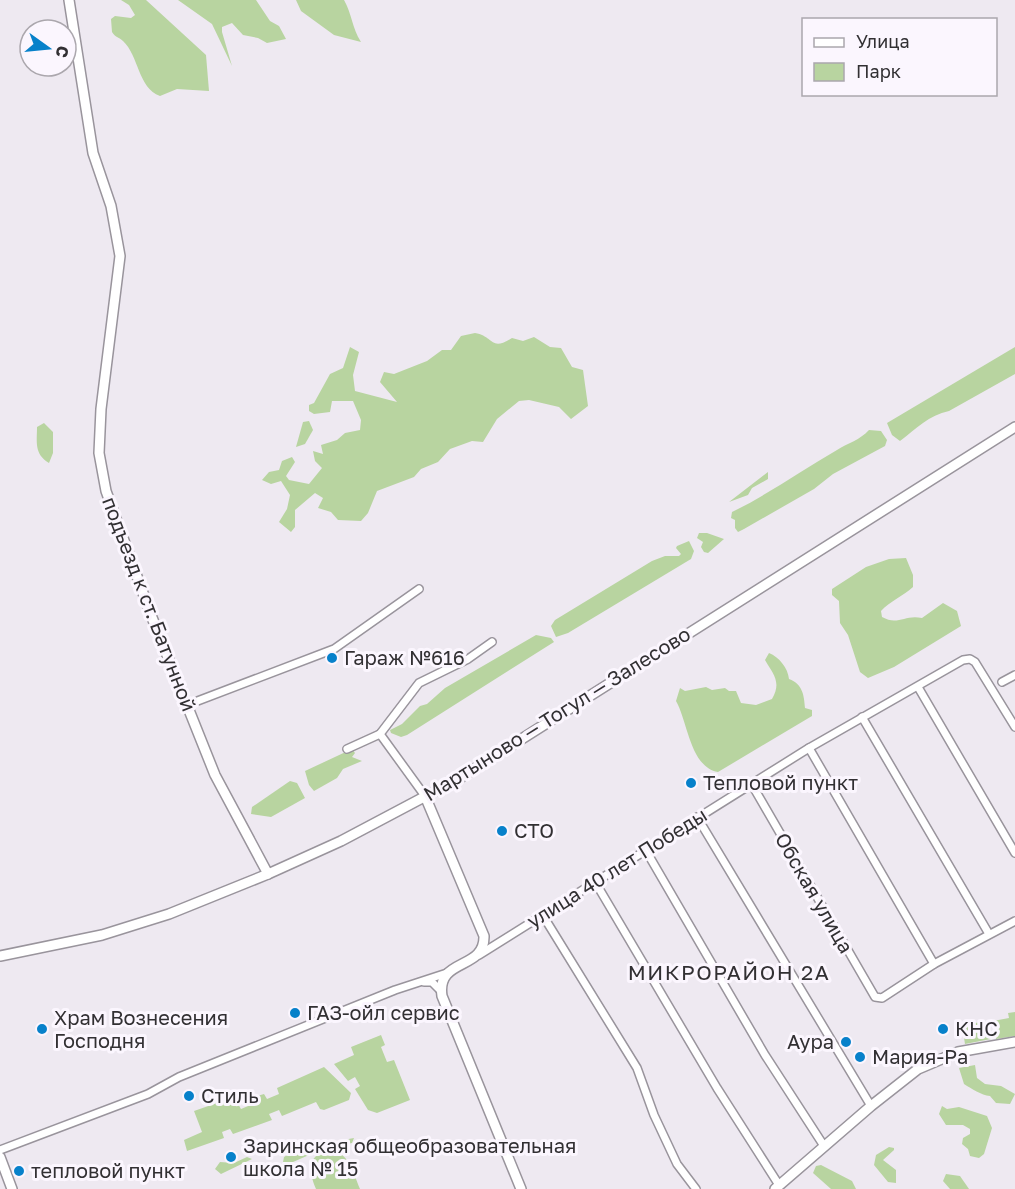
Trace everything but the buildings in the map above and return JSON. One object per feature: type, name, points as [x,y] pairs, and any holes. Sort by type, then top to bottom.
[{"type":"street","name":"подъезд к ст. Батунной","points":[[69,0],[93,153],[111,206],[121,267],[101,410],[99,453],[102,475],[115,521],[215,775],[268,874]]},
{"type":"street","name":"Мартыново — Тогул — Залесово","points":[[0,956],[126,928],[268,874],[341,841],[460,778],[1015,427]]},
{"type":"street","points":[[187,705],[334,649],[419,589]]},
{"type":"street","points":[[346,749],[380,734],[419,683],[468,659],[492,642]]},
{"type":"street","name":"улица 40 лет Победы","points":[[477,956],[751,783],[963,660],[970,658],[975,662],[1015,727]]},
{"type":"street","points":[[1002,682],[1015,675]]},
{"type":"street","points":[[918,687],[1015,852]]},
{"type":"street","points":[[862,717],[989,934]]},
{"type":"street","points":[[380,734],[425,796],[483,929],[490,937],[502,941]]},
{"type":"street","points":[[809,748],[934,964],[1015,921]]},
{"type":"street","name":"Обская улица","points":[[751,783],[875,997],[882,998],[934,964]]},
{"type":"street","points":[[697,818],[871,1106]]},
{"type":"street","points":[[645,849],[765,1055],[824,1146]]},
{"type":"street","points":[[594,880],[777,1187],[871,1106],[933,1061],[977,1046],[1015,1042]]},
{"type":"street","points":[[542,914],[637,1068],[654,1115],[677,1164],[696,1189]]},
{"type":"street","points":[[0,1150],[148,1094],[179,1077],[418,982],[447,973],[477,956],[483,946],[483,929]]},
{"type":"street","points":[[447,973],[441,983],[441,991],[520,1189]]},
{"type":"street","points":[[418,982],[432,982],[441,991]]},
{"type":"street","points":[[0,1156],[12,1189]]},
{"type":"green space","points":[[121,0],[146,0],[206,55],[209,91],[177,89],[160,96],[147,86],[128,47],[112,32],[111,19],[115,16],[131,18],[135,15],[129,5]]},
{"type":"green space","points":[[178,0],[256,0],[270,21],[279,26],[286,39],[267,43],[258,38],[243,35],[232,23],[222,27],[232,66],[212,24]]},
{"type":"green space","points":[[296,0],[344,0],[361,42],[334,35],[301,11]]},
{"type":"green space","points":[[475,333],[500,344],[512,338],[523,341],[534,337],[550,347],[561,348],[572,367],[583,370],[588,406],[571,419],[559,407],[529,400],[519,401],[497,419],[483,442],[472,441],[450,449],[438,462],[421,469],[414,477],[377,491],[368,513],[361,521],[338,520],[331,512],[318,508],[323,498],[315,493],[295,510],[295,527],[291,532],[279,522],[287,509],[290,495],[281,481],[271,484],[262,480],[269,472],[279,470],[282,461],[292,457],[295,462],[286,476],[289,480],[309,484],[322,468],[315,461],[313,451],[323,454],[321,445],[337,440],[345,433],[360,430],[361,420],[353,401],[332,401],[330,412],[314,414],[309,411],[309,405],[314,403],[330,374],[343,368],[350,347],[359,352],[353,375],[355,391],[397,402],[380,382],[384,372],[394,374],[427,361],[442,350],[451,350],[461,336]]},
{"type":"green space","points":[[1015,347],[1015,374],[949,411],[929,419],[900,441],[892,435],[887,423]]},
{"type":"green space","points":[[309,421],[313,430],[305,444],[296,447],[303,422]]},
{"type":"green space","points":[[44,423],[53,432],[53,453],[49,463],[41,456],[37,447],[37,427]]},
{"type":"green space","points":[[869,430],[881,431],[887,440],[885,446],[833,474],[814,489],[738,532],[735,528],[735,520],[731,518],[732,512],[858,439]]},
{"type":"green space","points":[[768,472],[768,479],[752,488],[748,495],[729,502]]},
{"type":"green space","points":[[699,533],[707,533],[724,539],[708,553],[704,552],[701,547],[703,542],[697,538]]},
{"type":"green space","points":[[689,541],[694,551],[691,559],[568,633],[556,637],[551,626],[555,620],[652,561],[665,556],[679,556],[681,554],[677,546]]},
{"type":"green space","points":[[906,558],[913,575],[913,587],[881,611],[882,617],[893,620],[922,618],[943,603],[957,611],[961,626],[894,667],[868,678],[860,672],[848,635],[840,623],[839,601],[832,595],[832,589],[866,567],[889,559]]},
{"type":"green space","points":[[536,635],[551,638],[554,642],[407,735],[401,737],[391,733],[390,730],[402,724],[420,706],[427,704],[445,688]]},
{"type":"green space","points":[[769,653],[785,667],[789,679],[800,687],[805,708],[812,710],[812,716],[718,772],[709,768],[701,762],[696,753],[676,701],[680,688],[685,691],[706,687],[712,690],[725,688],[729,691],[736,691],[741,703],[756,705],[772,699],[776,683],[765,660]]},
{"type":"green space","points":[[352,749],[355,753],[352,757],[362,761],[343,769],[337,778],[314,791],[309,785],[305,771]]},
{"type":"green space","points":[[290,781],[297,783],[305,798],[271,817],[251,814],[252,807]]},
{"type":"green space","points":[[1015,1012],[1015,1036],[996,1039],[993,1021],[1009,1018],[1008,1013]]},
{"type":"green space","points":[[988,1021],[991,1039],[965,1044],[962,1025]]},
{"type":"green space","points":[[381,1035],[385,1045],[381,1047],[387,1062],[394,1060],[410,1100],[377,1113],[368,1110],[355,1089],[360,1086],[355,1077],[348,1081],[334,1064],[354,1055],[351,1047]]},
{"type":"green space","points":[[975,1065],[977,1078],[985,1084],[1001,1086],[1015,1094],[1010,1104],[996,1103],[990,1096],[964,1084],[959,1068]]},
{"type":"green space","points":[[324,1067],[351,1093],[349,1100],[324,1110],[320,1109],[316,1102],[282,1116],[279,1110],[269,1114],[272,1120],[233,1134],[230,1129],[222,1132],[224,1138],[187,1151],[184,1140],[202,1132],[194,1111],[234,1097],[241,1109],[253,1104],[251,1098],[264,1094],[267,1099],[279,1094],[277,1088]]},
{"type":"green space","points":[[942,1106],[947,1109],[959,1107],[987,1116],[992,1128],[984,1154],[979,1158],[970,1156],[968,1149],[962,1144],[963,1138],[970,1134],[970,1129],[963,1125],[946,1125],[939,1114]]},
{"type":"green space","points":[[354,1138],[352,1143],[325,1148],[293,1162],[283,1162],[284,1157],[299,1148]]},
{"type":"green space","points":[[889,1147],[894,1150],[883,1160],[896,1170],[896,1183],[888,1182],[874,1165],[876,1155]]},
{"type":"green space","points":[[328,1150],[335,1151],[346,1158],[360,1189],[316,1189],[311,1165],[316,1156]]},
{"type":"green space","points":[[247,1157],[252,1159],[221,1174],[215,1169],[220,1162],[234,1163]]},
{"type":"green space","points":[[821,1165],[852,1181],[856,1189],[831,1189],[813,1173],[816,1166]]},
{"type":"green space","points":[[946,1174],[960,1176],[969,1189],[950,1189],[943,1181]]},
{"type":"place","name":"Гараж №616","points":[[332,658]]},
{"type":"place","name":"Тепловой пункт","points":[[691,783]]},
{"type":"place","name":"СТО","points":[[502,831]]},
{"type":"place","name":"ГАЗ-ойл сервис","points":[[295,1013]]},
{"type":"place","name":"Храм Вознесения Господня","points":[[42,1029]]},
{"type":"place","name":"КНС","points":[[943,1029]]},
{"type":"place","name":"Аура","points":[[846,1042]]},
{"type":"place","name":"Мария-Ра","points":[[860,1057]]},
{"type":"place","name":"Стиль","points":[[189,1096]]},
{"type":"place","name":"Заринская общеобразовательная школа № 15","points":[[231,1157]]},
{"type":"place","name":"тепловой пункт","points":[[19,1171]]},
{"type":"district","name":"МИКРОРАЙОН 2А","points":[[729,973]]}]
